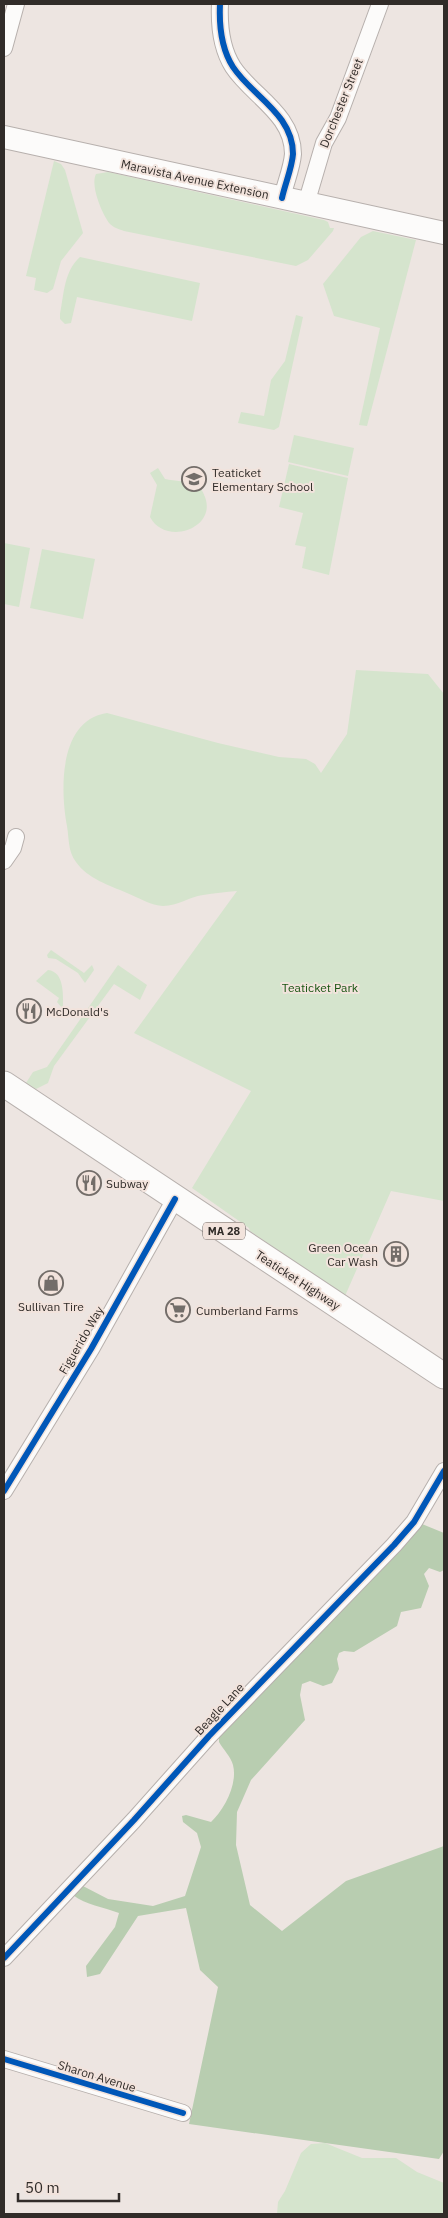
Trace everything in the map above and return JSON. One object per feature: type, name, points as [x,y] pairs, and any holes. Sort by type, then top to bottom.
[{"type":"main road","name":"Maravista Avenue Extension","points":[[4,137],[306,204],[444,232]]},
{"type":"main road","name":"Teaticket Highway","points":[[4,1084],[444,1376]]},
{"type":"street","points":[[4,48],[16,4]]},
{"type":"street","points":[[220,4],[221,33],[230,61],[239,75],[273,108],[289,135],[292,145],[292,161],[282,198]]},
{"type":"street","name":"Dorchester Street","points":[[306,204],[324,143],[338,118],[380,4]]},
{"type":"street","points":[[4,861],[13,848],[16,837]]},
{"type":"street","name":"Figuerido Way","points":[[4,1491],[90,1349],[174,1198]]},
{"type":"street","name":"Beagle Lane","points":[[4,1958],[134,1820],[209,1736],[394,1545],[414,1522],[444,1471]]},
{"type":"street","name":"Sharon Avenue","points":[[4,2059],[183,2113]]},
{"type":"green space","points":[[54,161],[61,164],[65,170],[83,233],[61,261],[53,289],[47,293],[34,290],[36,278],[26,276]]},
{"type":"green space","points":[[108,172],[324,220],[328,222],[330,228],[334,228],[308,260],[296,266],[124,231],[110,224],[100,207],[95,185],[96,174]]},
{"type":"green space","points":[[373,231],[416,240],[367,426],[359,425],[380,328],[334,316],[323,284],[361,237]]},
{"type":"green space","points":[[80,257],[200,283],[192,321],[77,297],[71,323],[65,324],[60,319],[60,314],[66,283],[71,269]]},
{"type":"green space","points":[[296,315],[303,317],[279,427],[274,430],[238,423],[241,412],[264,416],[271,380],[285,361]]},
{"type":"green space","points":[[294,435],[354,448],[348,476],[288,462]]},
{"type":"green space","points":[[289,464],[348,478],[329,575],[302,568],[306,547],[295,545],[303,513],[279,507]]},
{"type":"green space","points":[[158,468],[165,479],[192,484],[202,490],[207,508],[204,518],[197,525],[188,530],[167,531],[157,526],[150,517],[157,485],[150,473]]},
{"type":"green space","points":[[4,543],[30,548],[19,607],[4,604]]},
{"type":"green space","points":[[42,549],[95,559],[83,619],[30,608]]},
{"type":"green space","name":"Teaticket Park","points":[[356,670],[428,674],[444,694],[444,1201],[391,1191],[345,1296],[250,1231],[249,1228],[192,1188],[251,1091],[134,1033],[237,891],[203,895],[174,905],[159,906],[99,881],[86,873],[73,858],[69,845],[65,811],[64,776],[66,758],[71,742],[80,728],[91,718],[107,713],[218,743],[279,757],[306,759],[315,764],[321,773],[347,734]]},
{"type":"green space","points":[[51,950],[84,973],[92,965],[94,970],[85,983],[78,973],[56,959],[48,958],[47,955]]},
{"type":"green space","points":[[118,965],[147,985],[140,1000],[114,984],[54,1066],[48,1083],[36,1089],[26,1083],[33,1072],[47,1067]]},
{"type":"green space","points":[[48,970],[58,975],[62,985],[63,1009],[57,1002],[59,998],[36,981]]},
{"type":"green space","points":[[422,1524],[444,1533],[444,1570],[440,1572],[429,1568],[424,1574],[429,1586],[421,1608],[401,1612],[397,1626],[354,1652],[344,1651],[339,1653],[337,1659],[339,1669],[332,1683],[323,1686],[310,1681],[302,1684],[300,1695],[305,1720],[251,1780],[237,1812],[236,1845],[250,1905],[282,1931],[346,1881],[444,1846],[444,2151],[439,2159],[189,2124],[218,1987],[200,1970],[186,1908],[138,1916],[100,1974],[87,1977],[86,1966],[115,1927],[119,1913],[89,1904],[73,1895],[81,1885],[108,1899],[153,1906],[185,1896],[201,1847],[197,1833],[183,1822],[182,1816],[186,1815],[211,1822],[225,1804],[234,1780],[233,1765],[219,1742],[219,1737]]},
{"type":"green space","points":[[325,2143],[362,2158],[396,2158],[417,2172],[444,2183],[444,2214],[277,2214],[278,2202],[285,2191],[301,2153],[311,2144]]},
{"type":"cycle path","points":[[220,4],[222,36],[229,60],[241,77],[279,117],[291,140],[293,154],[282,198]]},
{"type":"cycle path","points":[[4,1491],[91,1349],[175,1199]]},
{"type":"cycle path","points":[[4,1958],[134,1820],[209,1736],[394,1545],[414,1522],[444,1471]]},
{"type":"cycle path","points":[[4,2059],[183,2113]]},
{"type":"place","name":"Teaticket Elementary School","points":[[194,479]]},
{"type":"place","name":"McDonald's","points":[[29,1011]]},
{"type":"place","name":"Subway","points":[[89,1183]]},
{"type":"place","name":"Green Ocean Car Wash","points":[[396,1254]]},
{"type":"place","name":"Sullivan Tire","points":[[51,1283]]},
{"type":"place","name":"Cumberland Farms","points":[[178,1310]]}]
